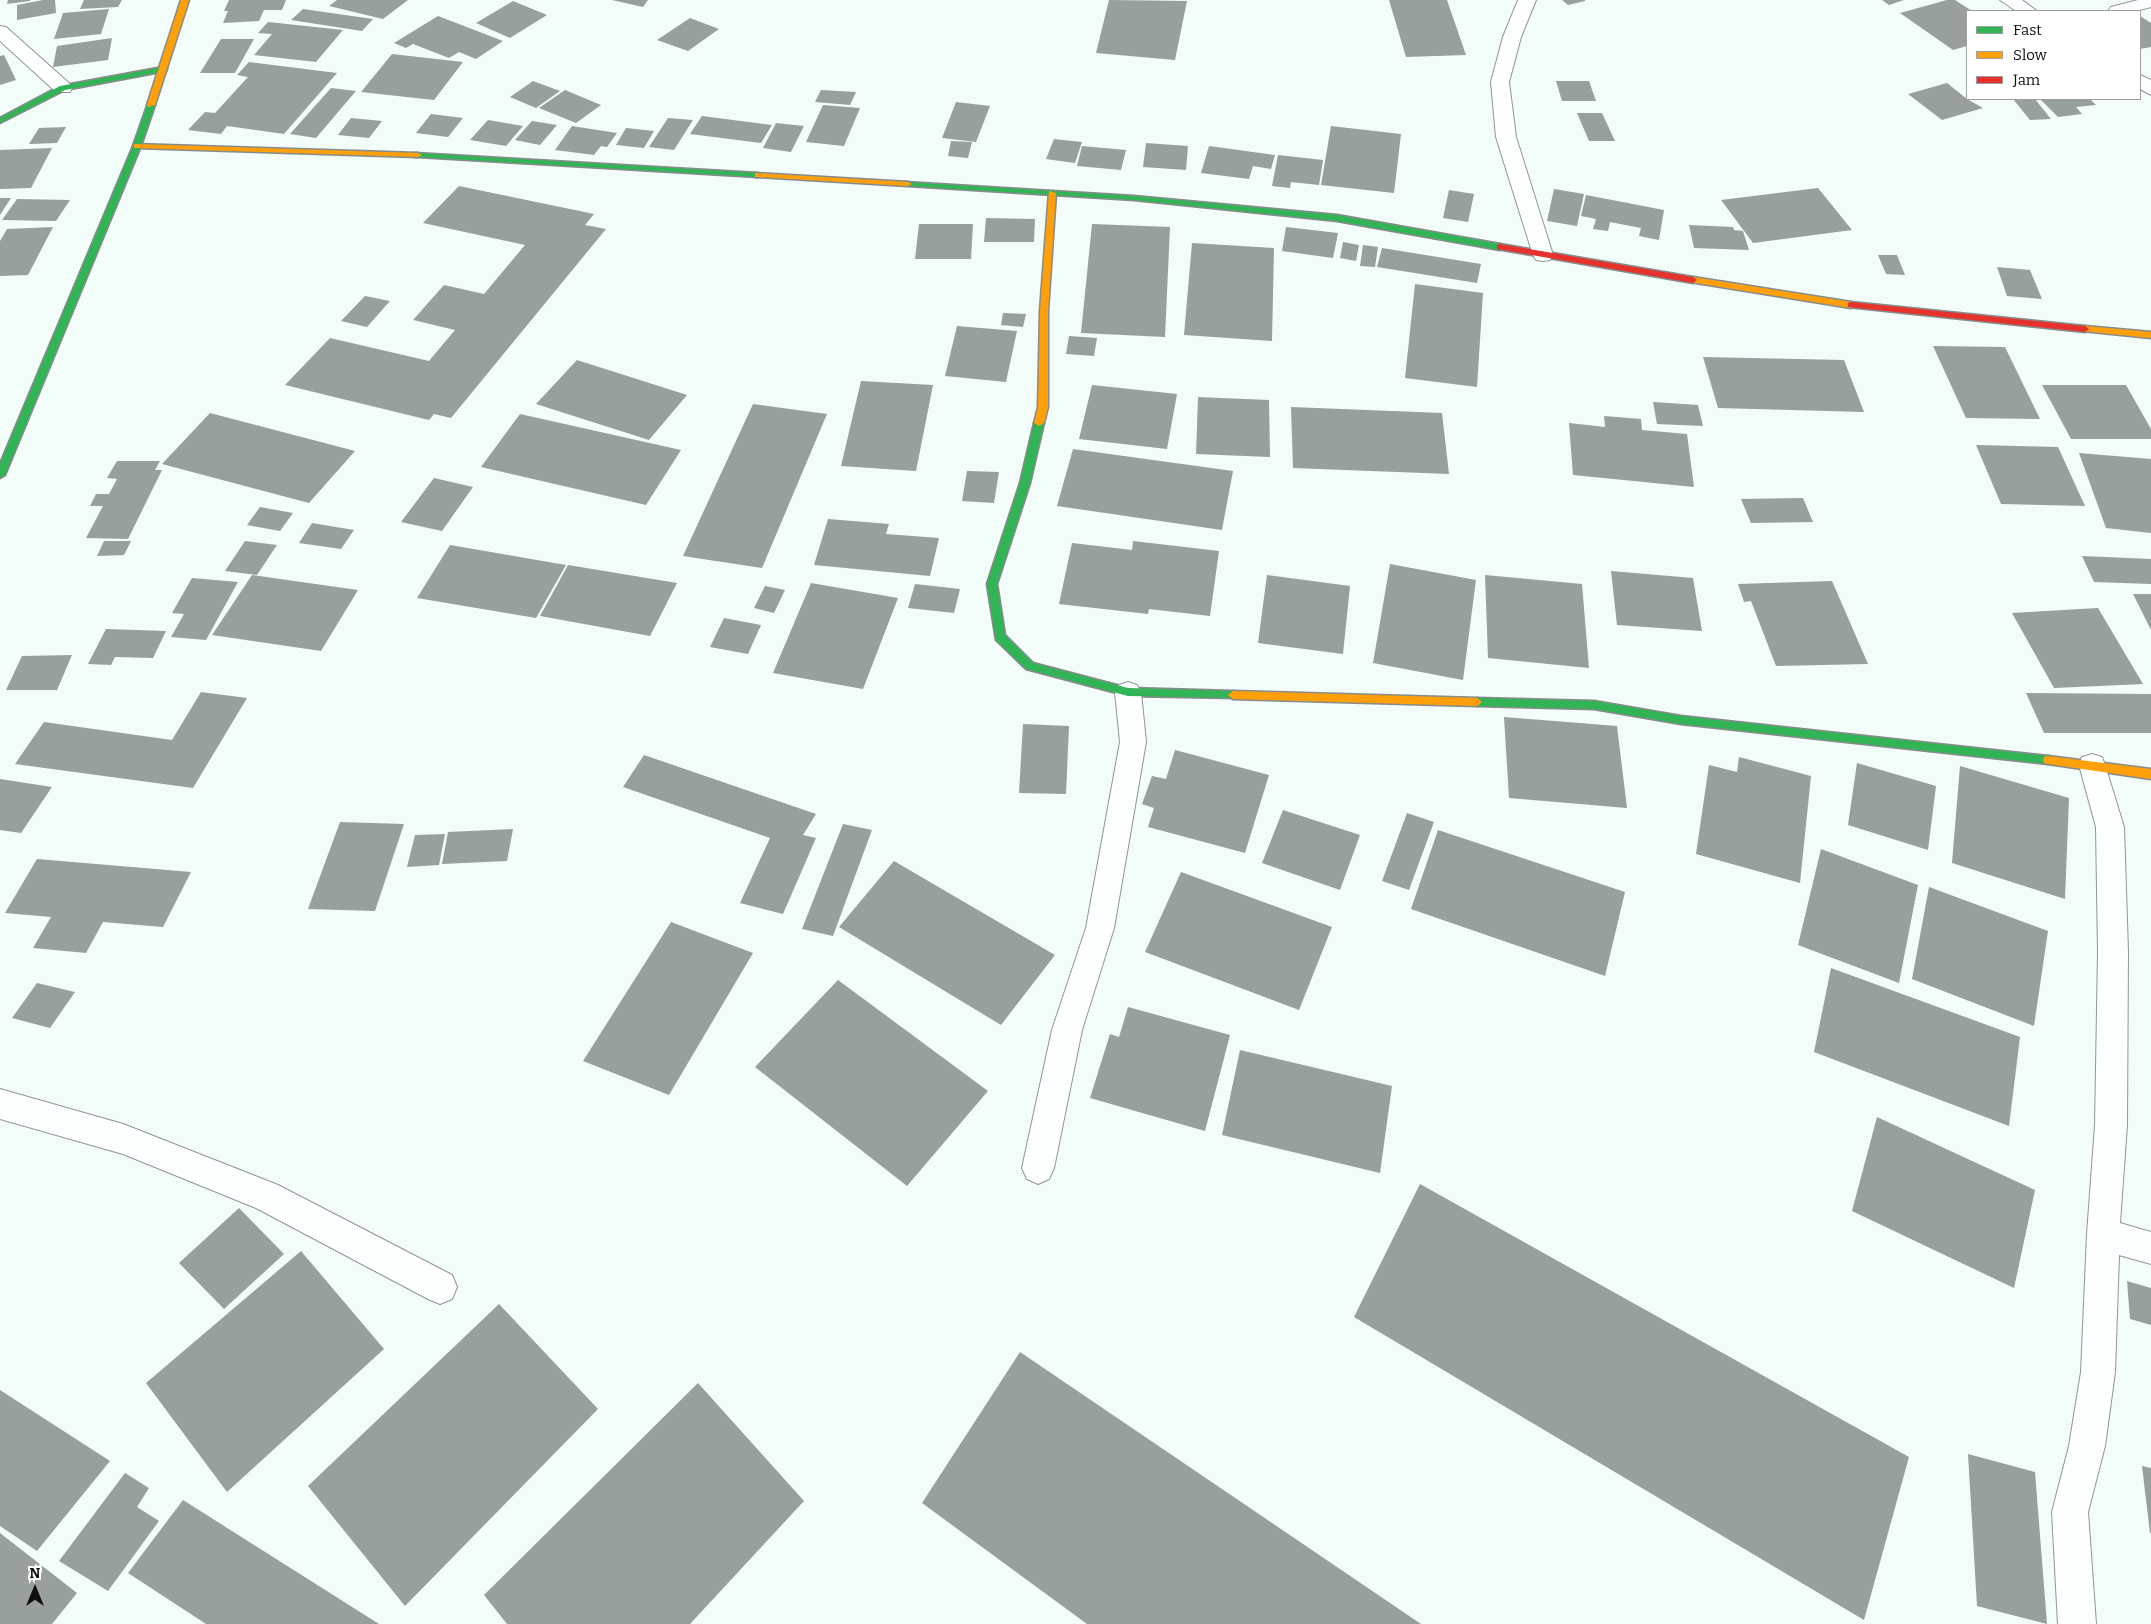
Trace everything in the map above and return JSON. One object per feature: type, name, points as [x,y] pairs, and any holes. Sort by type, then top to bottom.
[{"type":"street","points":[[0,475],[136,146],[185,0]]},
{"type":"street","points":[[1527,0],[1512,37],[1500,82],[1506,137],[1543,255]]},
{"type":"street","points":[[2009,0],[2029,10]]},
{"type":"street","points":[[2121,10],[2151,2]]},
{"type":"street","points":[[0,31],[63,88]]},
{"type":"street","points":[[0,121],[63,88],[163,69]]},
{"type":"street","points":[[2141,82],[2151,90]]},
{"type":"street","points":[[136,146],[469,157],[1052,193],[1337,218],[1543,255],[1867,308],[2151,335]]},
{"type":"street","points":[[1052,193],[1044,311],[1043,407],[1025,483],[992,584],[1000,637],[1030,666],[1128,692],[1594,705],[1682,720],[2092,765],[2151,774]]},
{"type":"street","points":[[1038,1168],[1067,1030],[1100,928],[1133,742],[1128,692]]},
{"type":"street","points":[[2077,1624],[2070,1512],[2087,1446],[2098,1372],[2103,1234],[2111,1125],[2114,952],[2110,827],[2092,765]]},
{"type":"street","points":[[0,1104],[123,1139],[267,1196],[440,1287]]},
{"type":"street","points":[[2103,1234],[2151,1248]]},
{"type":"building","points":[[8,0],[30,0],[30,1],[7,4]]},
{"type":"building","points":[[43,0],[55,0],[56,13],[17,20],[17,5]]},
{"type":"building","points":[[84,0],[122,0],[118,7],[80,9]]},
{"type":"building","points":[[229,0],[286,0],[282,10],[264,10],[259,21],[223,23],[228,11],[224,11]]},
{"type":"building","points":[[337,0],[408,0],[383,19],[329,6]]},
{"type":"building","points":[[612,0],[648,0],[643,7]]},
{"type":"building","points":[[1109,0],[1187,1],[1175,60],[1096,53]]},
{"type":"building","points":[[1389,0],[1447,0],[1466,55],[1406,57]]},
{"type":"building","points":[[1562,0],[1585,0],[1585,1],[1568,5]]},
{"type":"building","points":[[1882,0],[1904,0],[1889,5]]},
{"type":"building","points":[[1947,0],[1955,0],[1970,10],[1966,10],[1966,46],[1953,50],[1900,13]]},
{"type":"building","points":[[513,1],[547,15],[510,38],[476,23]]},
{"type":"building","points":[[109,9],[101,34],[54,39],[63,13]]},
{"type":"building","points":[[303,9],[373,19],[362,31],[291,20]]},
{"type":"building","points":[[438,16],[503,41],[476,59],[459,52],[449,58],[413,44],[406,48],[394,43]]},
{"type":"building","points":[[2141,17],[2151,23],[2151,47],[2141,49]]},
{"type":"building","points":[[690,18],[719,29],[688,51],[657,40]]},
{"type":"building","points":[[268,22],[343,30],[316,62],[254,55],[272,34],[258,33]]},
{"type":"building","points":[[112,38],[108,60],[53,67],[57,46]]},
{"type":"building","points":[[221,39],[254,39],[235,73],[200,73]]},
{"type":"building","points":[[392,54],[463,62],[434,100],[361,92]]},
{"type":"building","points":[[4,55],[16,80],[0,85],[0,56]]},
{"type":"building","points":[[249,62],[337,73],[284,134],[227,126],[221,134],[188,130],[205,112],[215,113],[248,77],[237,75]]},
{"type":"building","points":[[533,81],[560,91],[536,108],[510,97]]},
{"type":"building","points":[[1556,81],[1589,81],[1596,101],[1562,101]]},
{"type":"building","points":[[1947,83],[1966,100],[1983,108],[1942,120],[1908,94]]},
{"type":"building","points":[[331,88],[356,91],[316,138],[290,134]]},
{"type":"building","points":[[565,90],[601,105],[576,123],[539,108]]},
{"type":"building","points":[[821,90],[856,92],[850,105],[815,102]]},
{"type":"building","points":[[2014,100],[2036,100],[2051,119],[2030,120]]},
{"type":"building","points":[[2041,100],[2091,100],[2096,105],[2076,107],[2082,114],[2058,117]]},
{"type":"building","points":[[956,102],[990,106],[976,142],[942,138]]},
{"type":"building","points":[[823,105],[860,108],[844,146],[806,142]]},
{"type":"building","points":[[1577,113],[1602,113],[1615,141],[1589,141]]},
{"type":"building","points":[[431,114],[463,118],[448,137],[416,133]]},
{"type":"building","points":[[702,116],[772,125],[761,143],[690,134]]},
{"type":"building","points":[[351,118],[382,121],[369,138],[338,135]]},
{"type":"building","points":[[668,118],[693,120],[674,150],[649,147]]},
{"type":"building","points":[[488,120],[523,126],[506,146],[470,140]]},
{"type":"building","points":[[532,121],[557,125],[540,145],[515,140]]},
{"type":"building","points":[[776,123],[804,126],[791,152],[763,148]]},
{"type":"building","points":[[572,126],[617,133],[607,147],[601,146],[594,155],[555,150]]},
{"type":"building","points":[[1331,126],[1401,134],[1394,193],[1321,185]]},
{"type":"building","points":[[66,127],[57,143],[29,144],[39,128]]},
{"type":"building","points":[[626,128],[654,131],[644,148],[616,145]]},
{"type":"building","points":[[1054,139],[1082,142],[1075,163],[1046,159]]},
{"type":"building","points":[[951,141],[972,142],[968,158],[948,156]]},
{"type":"building","points":[[1146,143],[1188,146],[1186,170],[1143,167]]},
{"type":"building","points":[[1082,146],[1126,150],[1121,170],[1077,166]]},
{"type":"building","points":[[1209,146],[1275,155],[1271,169],[1253,166],[1249,179],[1201,173]]},
{"type":"building","points":[[52,148],[31,188],[0,189],[0,150]]},
{"type":"building","points":[[1278,155],[1323,160],[1319,185],[1291,182],[1290,188],[1272,186]]},
{"type":"building","points":[[459,186],[594,214],[585,225],[606,229],[451,418],[434,414],[429,420],[285,385],[330,338],[429,361],[455,330],[413,320],[444,285],[484,294],[525,245],[423,223]]},
{"type":"building","points":[[1818,188],[1852,230],[1753,243],[1721,200]]},
{"type":"building","points":[[1554,189],[1584,194],[1577,226],[1547,221]]},
{"type":"building","points":[[1449,190],[1474,194],[1468,222],[1443,218]]},
{"type":"building","points":[[1586,195],[1664,210],[1659,240],[1639,236],[1641,228],[1610,222],[1608,231],[1593,229],[1596,219],[1581,216]]},
{"type":"building","points":[[0,198],[11,198],[0,215]]},
{"type":"building","points":[[17,199],[70,200],[56,221],[2,220]]},
{"type":"building","points":[[986,218],[1035,219],[1034,242],[984,242]]},
{"type":"building","points":[[919,224],[973,224],[971,259],[915,259]]},
{"type":"building","points":[[1092,224],[1170,227],[1165,337],[1081,333]]},
{"type":"building","points":[[1689,225],[1733,227],[1734,230],[1743,231],[1749,250],[1694,248]]},
{"type":"building","points":[[53,227],[28,275],[0,276],[0,241],[7,229]]},
{"type":"building","points":[[1286,227],[1338,233],[1333,258],[1282,251]]},
{"type":"building","points":[[1343,242],[1359,245],[1356,261],[1340,258]]},
{"type":"building","points":[[1192,243],[1274,248],[1272,341],[1184,335]]},
{"type":"building","points":[[1363,245],[1378,247],[1375,267],[1360,266]]},
{"type":"building","points":[[1382,248],[1481,264],[1477,283],[1377,267]]},
{"type":"building","points":[[1878,255],[1897,255],[1905,275],[1886,274]]},
{"type":"building","points":[[1997,267],[2030,270],[2042,299],[2007,296]]},
{"type":"building","points":[[1415,284],[1483,293],[1477,387],[1405,378]]},
{"type":"building","points":[[365,296],[390,301],[367,327],[341,321]]},
{"type":"building","points":[[1003,313],[1026,314],[1023,327],[1001,325]]},
{"type":"building","points":[[957,326],[1017,331],[1006,382],[945,376]]},
{"type":"building","points":[[1069,336],[1097,338],[1094,356],[1066,354]]},
{"type":"building","points":[[1933,346],[2005,347],[2040,419],[1966,418]]},
{"type":"building","points":[[1703,357],[1844,360],[1864,412],[1718,408]]},
{"type":"building","points":[[577,360],[687,395],[649,440],[536,404]]},
{"type":"building","points":[[861,381],[933,385],[916,471],[841,466]]},
{"type":"building","points":[[1092,385],[1177,394],[1167,449],[1079,439]]},
{"type":"building","points":[[2042,385],[2126,385],[2151,429],[2151,439],[2071,439]]},
{"type":"building","points":[[1198,397],[1269,400],[1270,457],[1196,454]]},
{"type":"building","points":[[1653,402],[1698,405],[1703,426],[1657,424]]},
{"type":"building","points":[[753,404],[827,414],[762,568],[683,556]]},
{"type":"building","points":[[1291,407],[1442,413],[1449,474],[1293,468]]},
{"type":"building","points":[[210,413],[355,451],[309,503],[162,464]]},
{"type":"building","points":[[520,414],[681,450],[646,505],[481,467]]},
{"type":"building","points":[[1604,416],[1641,419],[1642,430],[1687,434],[1694,487],[1573,475],[1569,423],[1605,427]]},
{"type":"building","points":[[1976,445],[2058,447],[2085,506],[2001,504]]},
{"type":"building","points":[[1073,449],[1233,471],[1222,530],[1057,506]]},
{"type":"building","points":[[2079,453],[2151,459],[2151,533],[2106,528]]},
{"type":"building","points":[[117,461],[160,461],[155,470],[162,470],[128,539],[86,538],[103,506],[90,506],[96,494],[109,494],[117,479],[107,478]]},
{"type":"building","points":[[967,471],[999,472],[994,503],[962,501]]},
{"type":"building","points":[[434,478],[473,487],[442,531],[401,522]]},
{"type":"building","points":[[1803,498],[1813,522],[1751,523],[1741,499]]},
{"type":"building","points":[[260,507],[293,513],[280,531],[247,525]]},
{"type":"building","points":[[828,519],[889,524],[886,534],[939,538],[930,576],[814,565]]},
{"type":"building","points":[[312,523],[354,530],[341,549],[299,543]]},
{"type":"building","points":[[104,541],[131,541],[124,555],[97,556]]},
{"type":"building","points":[[245,541],[277,545],[257,575],[225,571]]},
{"type":"building","points":[[1133,541],[1219,551],[1210,616],[1149,609],[1148,614],[1059,604],[1072,543],[1132,550]]},
{"type":"building","points":[[450,545],[566,565],[536,618],[417,598]]},
{"type":"building","points":[[2082,556],[2151,559],[2151,584],[2094,582]]},
{"type":"building","points":[[1390,564],[1476,580],[1463,680],[1373,663]]},
{"type":"building","points":[[568,565],[677,583],[650,636],[540,616]]},
{"type":"building","points":[[1611,571],[1693,578],[1702,631],[1617,625]]},
{"type":"building","points":[[252,575],[358,590],[321,651],[212,635]]},
{"type":"building","points":[[1267,575],[1350,586],[1343,654],[1258,643]]},
{"type":"building","points":[[1485,575],[1582,584],[1589,668],[1488,658]]},
{"type":"building","points":[[192,578],[238,582],[206,640],[171,637],[184,614],[172,613]]},
{"type":"building","points":[[1832,581],[1868,664],[1776,666],[1751,601],[1744,602],[1738,584]]},
{"type":"building","points":[[811,583],[898,598],[863,689],[773,673]]},
{"type":"building","points":[[915,584],[960,589],[954,613],[908,608]]},
{"type":"building","points":[[765,586],[785,590],[774,613],[754,608]]},
{"type":"building","points":[[2133,594],[2151,594],[2151,630]]},
{"type":"building","points":[[2098,608],[2143,684],[2054,688],[2012,613]]},
{"type":"building","points":[[724,618],[761,625],[748,654],[710,647]]},
{"type":"building","points":[[106,629],[166,631],[153,658],[115,657],[111,665],[88,664]]},
{"type":"building","points":[[72,655],[57,690],[6,690],[22,656]]},
{"type":"building","points":[[201,692],[247,698],[193,788],[15,764],[44,722],[172,740]]},
{"type":"building","points":[[2026,693],[2151,694],[2151,733],[2044,733]]},
{"type":"building","points":[[1504,717],[1617,726],[1627,808],[1509,798]]},
{"type":"building","points":[[1023,724],[1069,726],[1066,794],[1019,793]]},
{"type":"building","points":[[1175,750],[1269,775],[1245,853],[1148,827],[1154,808],[1142,804],[1152,776],[1166,779]]},
{"type":"building","points":[[644,755],[816,814],[803,835],[816,838],[783,914],[740,903],[770,838],[623,787]]},
{"type":"building","points":[[1739,757],[1811,776],[1800,883],[1696,854],[1709,765],[1737,772]]},
{"type":"building","points":[[1857,763],[1936,786],[1928,850],[1848,825]]},
{"type":"building","points":[[1960,766],[2069,798],[2065,899],[1952,863]]},
{"type":"building","points":[[0,779],[52,787],[21,833],[0,830]]},
{"type":"building","points":[[1283,810],[1360,835],[1340,890],[1262,863]]},
{"type":"building","points":[[1407,813],[1434,822],[1409,890],[1382,881]]},
{"type":"building","points":[[340,822],[404,824],[375,911],[308,909]]},
{"type":"building","points":[[843,824],[872,830],[833,936],[802,929]]},
{"type":"building","points":[[513,829],[507,861],[442,864],[448,832]]},
{"type":"building","points":[[1438,830],[1625,892],[1605,976],[1411,909]]},
{"type":"building","points":[[445,834],[439,865],[407,867],[415,835]]},
{"type":"building","points":[[1821,849],[1918,885],[1899,983],[1798,945]]},
{"type":"building","points":[[37,859],[191,872],[163,927],[103,922],[86,953],[33,948],[51,917],[5,913]]},
{"type":"building","points":[[894,861],[1055,955],[1001,1025],[839,927]]},
{"type":"building","points":[[1181,872],[1332,927],[1299,1010],[1145,952]]},
{"type":"building","points":[[1929,887],[2048,931],[2034,1026],[1912,979]]},
{"type":"building","points":[[671,922],[753,953],[669,1095],[583,1061]]},
{"type":"building","points":[[1831,968],[2020,1037],[2009,1126],[1814,1052]]},
{"type":"building","points":[[838,980],[988,1091],[907,1186],[755,1067]]},
{"type":"building","points":[[37,983],[75,992],[50,1028],[12,1018]]},
{"type":"building","points":[[1128,1007],[1230,1035],[1205,1131],[1090,1098],[1110,1034],[1119,1037]]},
{"type":"building","points":[[1240,1050],[1392,1086],[1380,1173],[1222,1135]]},
{"type":"building","points":[[1877,1117],[2035,1190],[2014,1288],[1852,1211]]},
{"type":"building","points":[[1420,1184],[1909,1457],[1864,1620],[1354,1317]]},
{"type":"building","points":[[239,1208],[284,1254],[224,1309],[179,1263]]},
{"type":"building","points":[[301,1251],[384,1349],[227,1492],[146,1383]]},
{"type":"building","points":[[2127,1281],[2151,1288],[2151,1325],[2130,1319]]},
{"type":"building","points":[[499,1304],[598,1409],[405,1606],[308,1486]]},
{"type":"building","points":[[1020,1352],[1421,1624],[1087,1624],[922,1503]]},
{"type":"building","points":[[698,1383],[804,1501],[690,1624],[507,1624],[484,1595]]},
{"type":"building","points":[[0,1390],[110,1461],[37,1551],[0,1526]]},
{"type":"building","points":[[1968,1454],[2035,1472],[2047,1624],[1977,1606]]},
{"type":"building","points":[[2142,1466],[2151,1468],[2151,1533],[2150,1533]]},
{"type":"building","points":[[125,1473],[149,1488],[137,1507],[159,1521],[108,1591],[59,1561]]},
{"type":"building","points":[[183,1500],[379,1624],[206,1624],[128,1573]]},
{"type":"building","points":[[0,1533],[77,1593],[52,1624],[0,1624]]},
{"type":"traffic: fast","points":[[0,121],[63,88],[163,69]]},
{"type":"traffic: fast","points":[[0,475],[137,146],[151,105]]},
{"type":"traffic: fast","points":[[418,155],[758,175]]},
{"type":"traffic: fast","points":[[908,184],[1134,198],[1337,218],[1500,247]]},
{"type":"traffic: fast","points":[[1039,423],[1025,483],[992,584],[1000,637],[1030,666],[1128,692],[1233,695]]},
{"type":"traffic: fast","points":[[1477,702],[1594,705],[1681,720],[2048,760]]},
{"type":"traffic: slow","points":[[151,105],[185,0]]},
{"type":"traffic: slow","points":[[137,146],[418,155]]},
{"type":"traffic: slow","points":[[758,175],[908,184]]},
{"type":"traffic: slow","points":[[1039,423],[1043,407],[1044,311],[1052,193]]},
{"type":"traffic: slow","points":[[1693,280],[1851,305]]},
{"type":"traffic: slow","points":[[2085,329],[2151,335]]},
{"type":"traffic: slow","points":[[1233,695],[1477,702]]},
{"type":"traffic: slow","points":[[2048,760],[2151,774]]},
{"type":"traffic: jam","points":[[1500,247],[1693,280]]},
{"type":"traffic: jam","points":[[1851,305],[2085,329]]}]
